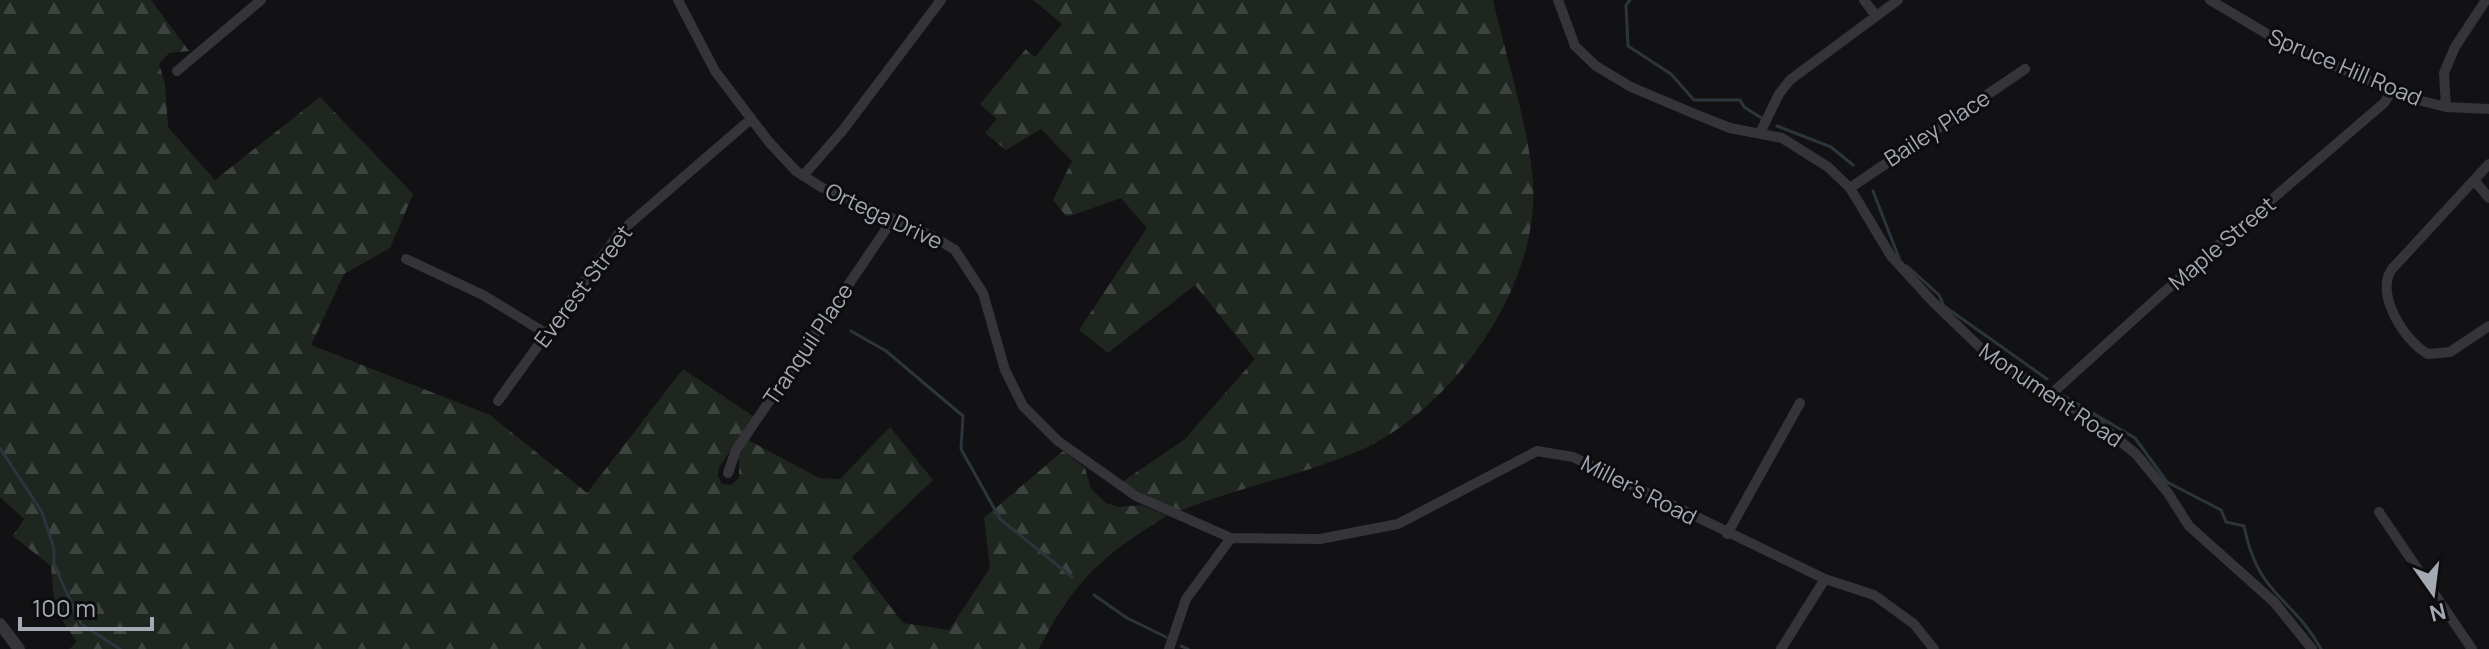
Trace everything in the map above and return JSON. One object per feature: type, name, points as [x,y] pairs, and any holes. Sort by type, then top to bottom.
[{"type":"street","points":[[177,71],[261,0]]},
{"type":"street","name":"Ortega Drive","points":[[678,0],[704,55],[751,119],[803,176],[945,243],[970,269],[983,293],[1008,379],[1023,406],[1043,428],[1120,486],[1231,538]]},
{"type":"street","points":[[803,176],[843,130],[941,0]]},
{"type":"street","name":"Monument Road","points":[[1558,0],[1575,46],[1596,66],[1631,87],[1695,114],[1730,128],[1761,131],[1809,152],[1850,188],[1891,256],[1932,301],[1989,356],[2099,424],[2136,454],[2168,493],[2189,526],[2274,602],[2312,649]]},
{"type":"street","points":[[1864,0],[1876,16]]},
{"type":"street","points":[[1761,131],[1787,83],[1898,0]]},
{"type":"street","name":"Spruce Hill Road","points":[[2210,0],[2284,44],[2392,91],[2446,107],[2489,109]]},
{"type":"street","points":[[2446,107],[2444,73],[2455,47],[2486,0]]},
{"type":"street","name":"Bailey Place","points":[[1850,188],[2025,69]]},
{"type":"street","name":"Maple Street","points":[[2050,395],[2164,292],[2384,103],[2392,91]]},
{"type":"street","name":"Everest Street","points":[[498,401],[620,232],[751,119]]},
{"type":"street","points":[[2489,164],[2392,269],[2384,290],[2389,305],[2409,335],[2428,354],[2450,352],[2489,326]]},
{"type":"street","points":[[2474,180],[2489,198]]},
{"type":"street","name":"Tranquil Place","points":[[728,473],[736,450],[893,219]]},
{"type":"street","points":[[406,259],[483,295],[547,334]]},
{"type":"street","points":[[1727,534],[1800,403]]},
{"type":"street","name":"Miller's Road","points":[[1231,538],[1274,541],[1320,539],[1398,524],[1537,451],[1573,457],[1825,579],[1874,595],[1914,624],[1934,649]]},
{"type":"street","points":[[2379,512],[2472,649]]},
{"type":"street","points":[[1169,649],[1186,599],[1231,538]]},
{"type":"street","points":[[1781,649],[1825,579]]},
{"type":"street","points":[[0,624],[19,649]]},
{"type":"green space","points":[[0,0],[151,0],[189,51],[169,53],[159,64],[165,84],[168,127],[215,180],[320,97],[413,194],[390,248],[344,274],[311,345],[490,415],[587,493],[683,369],[753,416],[719,468],[718,476],[722,484],[731,485],[739,478],[739,456],[748,440],[819,478],[840,479],[890,427],[933,480],[852,557],[903,623],[949,630],[990,568],[984,518],[1063,451],[1085,468],[1091,489],[1106,503],[1118,507],[1142,505],[1167,516],[1125,543],[1092,572],[1064,605],[1039,649],[69,649],[77,642],[55,610],[51,566],[13,536],[24,519],[0,497]]},
{"type":"green space","points":[[1033,0],[1493,0],[1529,150],[1533,213],[1524,254],[1509,295],[1487,335],[1460,372],[1429,404],[1396,430],[1361,450],[1177,512],[1122,482],[1185,439],[1255,359],[1195,285],[1108,353],[1079,330],[1147,228],[1121,198],[1067,217],[1053,200],[1072,161],[1041,129],[1006,150],[985,133],[997,119],[980,104],[1026,49],[1035,57],[1062,24]]},
{"type":"waterway","points":[[1630,0],[1626,5],[1628,46],[1671,74],[1694,100],[1740,100],[1744,107],[1763,119]]},
{"type":"waterway","points":[[1777,126],[1831,147],[1853,165]]},
{"type":"waterway","points":[[1873,191],[1899,258]]},
{"type":"waterway","points":[[1907,266],[1939,295],[1944,306],[2047,379]]},
{"type":"waterway","points":[[851,331],[886,351],[963,416],[961,449],[1000,519],[1072,577]]},
{"type":"waterway","points":[[2064,396],[2135,438],[2167,482],[2221,510],[2226,522],[2244,526],[2258,568],[2321,649]]},
{"type":"waterway","points":[[0,448],[42,512],[54,549],[54,565],[81,624],[120,649]]},
{"type":"waterway","points":[[1094,595],[1127,618],[1166,637]]},
{"type":"waterway","points":[[1181,646],[1188,649]]}]
